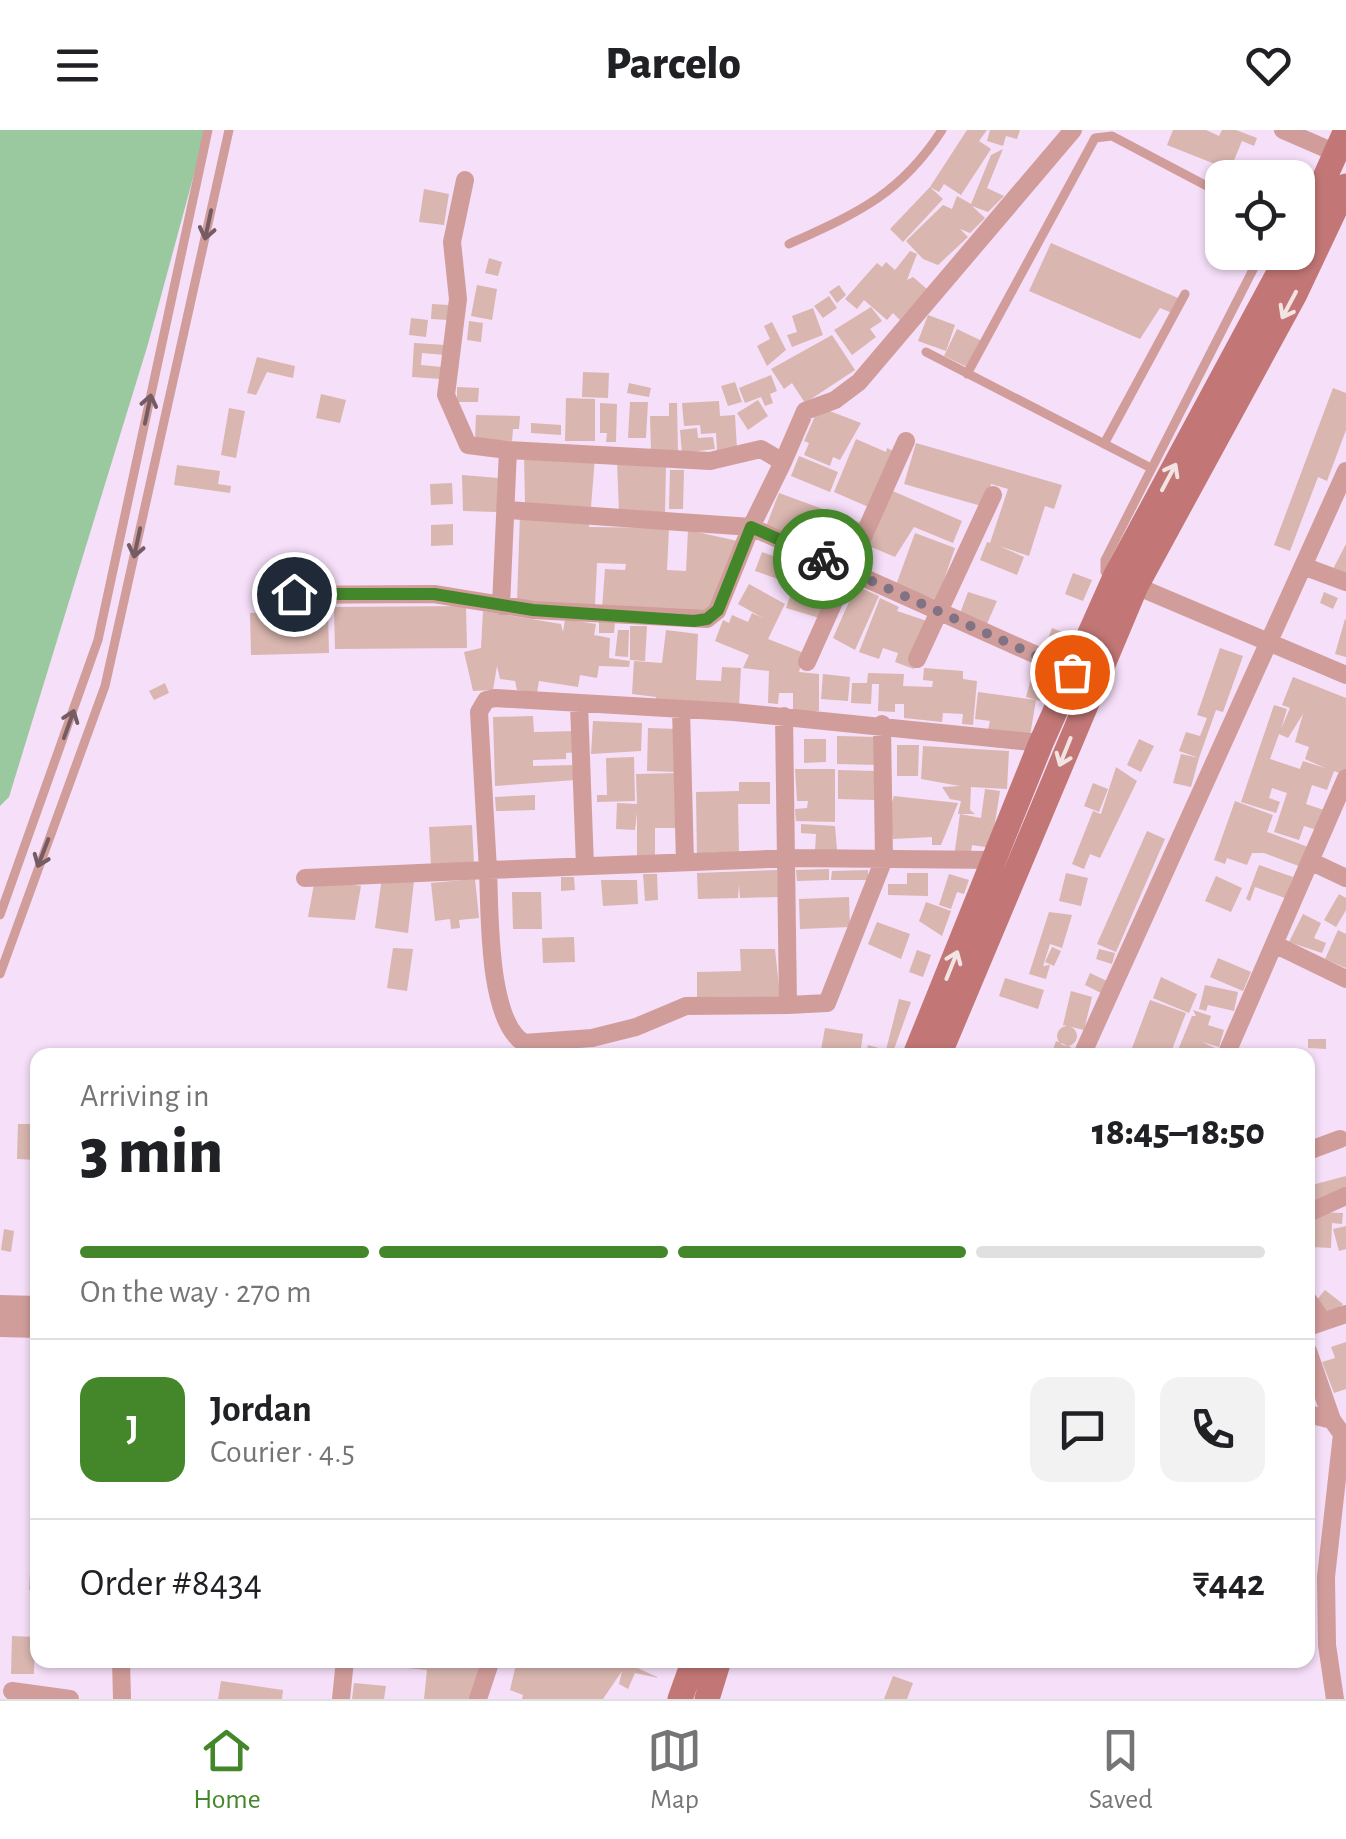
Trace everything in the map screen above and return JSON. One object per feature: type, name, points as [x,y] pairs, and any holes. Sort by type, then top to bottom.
[{"type":"main road","points":[[1315,198],[1341,141]]},
{"type":"main road","points":[[918,1048],[1072,672],[1295,294],[1346,186]]},
{"type":"main road","points":[[942,1048],[1126,582],[1281,270]]},
{"type":"main road","points":[[680,1699],[691,1668]]},
{"type":"main road","points":[[707,1699],[717,1668]]},
{"type":"street","points":[[262,595],[420,593],[501,606],[707,619],[718,610],[751,527],[805,411],[835,400],[858,382],[1073,130]]},
{"type":"street","points":[[1283,130],[1341,141]]},
{"type":"street","points":[[465,180],[452,242],[458,299],[446,396],[468,446],[710,461],[761,449],[783,462]]},
{"type":"street","points":[[807,662],[906,440]]},
{"type":"street","points":[[501,606],[508,450]]},
{"type":"street","points":[[1085,1048],[1346,470]]},
{"type":"street","points":[[917,659],[993,495]]},
{"type":"street","points":[[507,510],[751,527],[940,609],[1072,672]]},
{"type":"street","points":[[1303,566],[1346,582]]},
{"type":"street","points":[[1126,582],[1346,675]]},
{"type":"street","points":[[882,724],[884,859],[827,1003],[686,1006],[636,1027],[592,1038],[524,1043],[510,1031],[495,978],[482,704],[496,698],[784,716],[882,724],[1041,743]]},
{"type":"street","points":[[578,704],[585,866]]},
{"type":"street","points":[[682,709],[685,862]]},
{"type":"street","points":[[784,716],[788,1004]]},
{"type":"street","points":[[1229,1048],[1345,783]]},
{"type":"street","points":[[305,878],[784,858],[996,860]]},
{"type":"street","points":[[1310,861],[1346,878]]},
{"type":"street","points":[[1274,944],[1346,980]]},
{"type":"street","points":[[1315,1148],[1340,1139]]},
{"type":"street","points":[[1315,1210],[1346,1196]]},
{"type":"street","points":[[0,1306],[30,1307]]},
{"type":"street","points":[[1315,1324],[1346,1314]]},
{"type":"street","points":[[0,1326],[30,1327]]},
{"type":"street","points":[[1315,1371],[1332,1420],[1342,1434],[1344,1450],[1338,1556],[1326,1577],[1338,1662],[1335,1699]]},
{"type":"street","points":[[1315,1416],[1332,1420]]},
{"type":"street","points":[[121,1668],[122,1699]]},
{"type":"street","points":[[342,1699],[345,1668]]},
{"type":"street","points":[[478,1699],[488,1668]]},
{"type":"street","points":[[12,1691],[70,1699]]},
{"type":"lane","points":[[0,914],[98,640],[208,130]]},
{"type":"lane","points":[[0,974],[105,686],[228,130]]},
{"type":"lane","points":[[789,244],[863,210],[895,189],[942,130]]},
{"type":"lane","points":[[967,374],[1095,138],[1112,136],[1205,185]]},
{"type":"lane","points":[[1126,582],[1106,572],[1106,560],[1149,467],[1253,270]]},
{"type":"lane","points":[[1104,444],[1185,294]]},
{"type":"lane","points":[[166,325],[184,330]]},
{"type":"lane","points":[[926,352],[1149,467]]},
{"type":"lane","points":[[39,805],[58,813]]},
{"type":"green space","points":[[0,130],[206,130],[148,344],[9,797],[0,806]]},
{"type":"building","points":[[967,130],[987,130],[979,141],[991,149],[961,195],[944,184],[939,192],[930,187]]},
{"type":"building","points":[[990,130],[1020,130],[1017,139],[1006,136],[1003,146],[987,141]]},
{"type":"building","points":[[1173,130],[1206,130],[1219,136],[1222,130],[1236,130],[1257,138],[1254,146],[1242,141],[1234,160],[1205,160],[1167,145]]},
{"type":"building","points":[[1003,149],[987,188],[1004,196],[988,212],[972,206],[985,218],[970,233],[960,229],[968,237],[938,265],[923,259],[906,241],[943,205],[952,209],[957,196],[971,204],[991,155]]},
{"type":"building","points":[[930,187],[943,199],[903,242],[890,229]]},
{"type":"building","points":[[424,189],[449,194],[444,225],[419,222]]},
{"type":"building","points":[[1051,243],[1178,298],[1172,313],[1160,308],[1140,339],[1029,291]]},
{"type":"building","points":[[910,251],[917,254],[907,280],[913,277],[927,289],[900,320],[893,313],[887,320],[864,300],[857,309],[845,299],[877,263],[882,267],[886,262],[895,270]]},
{"type":"building","points":[[489,258],[502,262],[498,276],[485,273]]},
{"type":"building","points":[[477,285],[497,289],[492,320],[471,316]]},
{"type":"building","points":[[839,285],[846,295],[837,303],[829,292]]},
{"type":"building","points":[[829,296],[837,308],[823,318],[814,306]]},
{"type":"building","points":[[432,304],[449,305],[448,320],[431,319]]},
{"type":"building","points":[[871,307],[882,321],[870,329],[876,337],[852,355],[834,330]]},
{"type":"building","points":[[813,308],[823,335],[792,347],[787,335],[797,332],[792,316]]},
{"type":"building","points":[[928,315],[955,325],[946,351],[918,341]]},
{"type":"building","points":[[411,318],[428,320],[426,337],[409,335]]},
{"type":"building","points":[[469,321],[483,323],[481,342],[467,340]]},
{"type":"building","points":[[772,322],[786,350],[767,366],[757,346],[770,339],[764,326]]},
{"type":"building","points":[[957,329],[982,341],[969,368],[944,356]]},
{"type":"building","points":[[832,335],[855,370],[805,403],[792,383],[784,389],[771,369]]},
{"type":"building","points":[[414,343],[446,345],[445,355],[422,353],[421,365],[442,367],[441,379],[412,377]]},
{"type":"building","points":[[257,357],[295,366],[293,378],[267,372],[256,395],[247,393]]},
{"type":"building","points":[[583,372],[609,373],[608,398],[582,397]]},
{"type":"building","points":[[771,375],[777,391],[770,394],[773,403],[765,406],[761,397],[745,403],[739,388]]},
{"type":"building","points":[[735,382],[742,402],[728,406],[721,386]]},
{"type":"building","points":[[629,383],[651,388],[649,397],[627,393]]},
{"type":"building","points":[[457,387],[479,388],[478,402],[457,402]]},
{"type":"building","points":[[1333,388],[1346,393],[1346,430],[1327,481],[1318,477],[1290,551],[1274,545]]},
{"type":"building","points":[[321,394],[346,400],[340,423],[316,418]]},
{"type":"building","points":[[566,398],[595,399],[595,441],[565,441]]},
{"type":"building","points":[[758,400],[768,416],[748,430],[737,413]]},
{"type":"building","points":[[719,401],[720,416],[735,415],[737,449],[717,450],[716,433],[701,434],[700,425],[684,426],[682,403]]},
{"type":"building","points":[[630,402],[648,402],[646,438],[628,438]]},
{"type":"building","points":[[600,403],[617,404],[616,442],[606,442],[607,433],[600,433]]},
{"type":"building","points":[[669,403],[677,403],[678,451],[651,451],[650,416],[669,416]]},
{"type":"building","points":[[819,407],[861,423],[840,460],[833,457],[830,466],[804,455],[809,443],[804,441]]},
{"type":"building","points":[[229,408],[245,411],[236,458],[221,455]]},
{"type":"building","points":[[476,415],[520,416],[519,429],[513,429],[512,441],[475,439]]},
{"type":"building","points":[[531,423],[561,425],[561,435],[531,433]]},
{"type":"building","points":[[697,428],[698,438],[713,437],[715,449],[682,453],[680,430]]},
{"type":"building","points":[[856,439],[895,452],[873,509],[834,492]]},
{"type":"building","points":[[916,443],[1062,485],[1054,509],[1045,506],[1029,556],[999,546],[1024,557],[1017,575],[980,560],[987,542],[990,543],[1008,489],[991,484],[985,507],[904,484]]},
{"type":"building","points":[[524,455],[595,457],[591,507],[525,505]]},
{"type":"building","points":[[799,456],[838,472],[830,492],[791,476]]},
{"type":"building","points":[[617,460],[666,465],[665,512],[619,513]]},
{"type":"building","points":[[177,465],[220,471],[218,484],[231,486],[230,493],[174,485]]},
{"type":"building","points":[[670,470],[684,470],[683,509],[669,509]]},
{"type":"building","points":[[462,475],[498,478],[497,512],[463,511]]},
{"type":"building","points":[[452,483],[453,504],[431,505],[430,484]]},
{"type":"building","points":[[888,489],[962,521],[953,543],[914,527],[895,557],[864,544]]},
{"type":"building","points":[[779,493],[864,524],[848,566],[765,529]]},
{"type":"building","points":[[520,514],[590,519],[589,527],[669,528],[667,570],[686,571],[688,530],[742,542],[706,615],[602,609],[605,569],[625,570],[626,564],[597,563],[595,605],[517,602]]},
{"type":"building","points":[[453,524],[453,545],[431,546],[431,525]]},
{"type":"building","points":[[915,533],[955,548],[937,600],[896,585]]},
{"type":"building","points":[[1346,544],[1346,573],[1333,569]]},
{"type":"building","points":[[762,552],[803,566],[796,585],[755,571]]},
{"type":"building","points":[[1073,573],[1092,580],[1083,601],[1065,594]]},
{"type":"building","points":[[749,584],[785,604],[768,639],[804,653],[799,672],[819,674],[819,711],[793,711],[793,693],[779,693],[778,704],[768,703],[769,671],[743,668],[749,655],[715,641],[723,620],[729,623],[732,615],[748,622],[752,613],[763,618],[738,604]]},
{"type":"building","points":[[856,586],[879,596],[855,650],[833,638]]},
{"type":"building","points":[[792,590],[831,602],[826,620],[786,608]]},
{"type":"building","points":[[968,592],[997,601],[986,626],[959,616]]},
{"type":"building","points":[[1324,592],[1338,598],[1333,609],[1320,603]]},
{"type":"building","points":[[880,598],[899,607],[897,611],[930,622],[914,669],[895,662],[898,653],[883,648],[879,659],[859,652]]},
{"type":"building","points":[[287,599],[298,599],[298,612],[328,612],[329,653],[251,655],[250,613],[286,612]]},
{"type":"building","points":[[466,606],[467,648],[335,649],[334,607]]},
{"type":"building","points":[[483,611],[561,624],[563,632],[565,619],[596,624],[594,635],[610,638],[609,658],[630,661],[629,667],[599,666],[597,678],[580,675],[578,687],[539,681],[537,693],[517,690],[515,681],[500,679],[497,666],[493,690],[473,691],[464,652],[481,648]]},
{"type":"building","points":[[599,620],[615,621],[614,633],[599,633]]},
{"type":"building","points":[[1346,620],[1346,657],[1335,654]]},
{"type":"building","points":[[630,626],[647,626],[645,661],[630,660]]},
{"type":"building","points":[[1052,628],[1062,632],[1055,651],[1045,647]]},
{"type":"building","points":[[618,630],[629,630],[628,657],[615,656]]},
{"type":"building","points":[[666,630],[698,634],[696,680],[721,681],[722,667],[741,668],[739,708],[655,703],[656,697],[632,694],[634,661],[662,663]]},
{"type":"building","points":[[1220,648],[1243,656],[1223,712],[1216,710],[1199,758],[1179,751],[1186,732],[1200,736],[1207,718],[1197,715]]},
{"type":"building","points":[[924,668],[963,671],[963,679],[977,681],[973,725],[962,724],[963,714],[943,713],[942,722],[904,718],[904,704],[895,704],[895,712],[878,711],[879,684],[872,684],[871,704],[851,703],[852,683],[867,683],[868,673],[904,674],[903,686],[932,687],[933,681],[923,680]]},
{"type":"building","points":[[823,674],[850,677],[848,701],[821,699]]},
{"type":"building","points":[[1293,677],[1346,698],[1346,770],[1344,775],[1334,771],[1327,790],[1312,785],[1306,804],[1324,810],[1317,830],[1304,826],[1299,840],[1274,832],[1287,793],[1272,788],[1269,798],[1280,802],[1276,813],[1241,802],[1274,705],[1287,709],[1281,729],[1290,708],[1282,705]],"holes":[[[1303,714],[1295,742],[1309,747],[1305,759],[1325,768],[1303,761],[1300,769],[1270,759],[1279,734],[1288,738]]]},
{"type":"building","points":[[1031,679],[1045,684],[1040,701],[1026,697]]},
{"type":"building","points":[[165,683],[169,693],[154,700],[149,691]]},
{"type":"building","points":[[978,692],[1036,700],[1030,736],[988,730],[990,721],[975,719]]},
{"type":"building","points":[[533,716],[534,732],[577,731],[577,752],[566,753],[566,759],[533,760],[533,766],[575,765],[575,780],[495,786],[493,717]]},
{"type":"building","points":[[593,721],[642,723],[641,751],[591,754]]},
{"type":"building","points":[[648,728],[678,729],[677,772],[647,771]]},
{"type":"building","points":[[837,736],[878,737],[880,765],[837,764]]},
{"type":"building","points":[[804,739],[826,739],[826,762],[804,763]]},
{"type":"building","points":[[1139,739],[1154,746],[1141,772],[1127,765]]},
{"type":"building","points":[[897,745],[919,745],[918,776],[897,776]]},
{"type":"building","points":[[923,746],[1009,751],[1007,789],[971,787],[970,810],[975,814],[958,814],[961,801],[950,799],[942,787],[960,786],[921,779]]},
{"type":"building","points":[[1181,754],[1199,758],[1191,787],[1173,783]]},
{"type":"building","points":[[634,757],[635,801],[597,802],[597,795],[607,795],[606,758]]},
{"type":"building","points":[[1116,767],[1137,781],[1100,858],[1090,854],[1084,869],[1072,864],[1093,811],[1101,814]]},
{"type":"building","points":[[795,769],[835,769],[835,822],[796,821],[795,809],[807,808],[808,801],[797,801]]},
{"type":"building","points":[[838,770],[875,771],[875,800],[838,799]]},
{"type":"building","points":[[679,773],[680,828],[655,828],[655,860],[637,860],[637,813],[635,830],[616,829],[617,803],[637,804],[636,774]]},
{"type":"building","points":[[739,782],[770,782],[770,804],[738,804],[739,852],[713,852],[714,858],[697,858],[696,792],[739,791]]},
{"type":"building","points":[[1093,783],[1108,789],[1099,812],[1084,806]]},
{"type":"building","points":[[985,789],[1000,791],[991,848],[972,845],[970,859],[954,857],[960,814],[981,818]]},
{"type":"building","points":[[535,795],[535,810],[496,811],[495,797]]},
{"type":"building","points":[[894,796],[958,803],[941,845],[932,845],[932,837],[893,839],[889,811]]},
{"type":"building","points":[[1235,801],[1273,815],[1267,832],[1311,848],[1304,868],[1264,853],[1252,853],[1247,865],[1227,858],[1225,864],[1214,860]]},
{"type":"building","points":[[801,824],[835,826],[837,850],[815,851],[816,834],[801,833]]},
{"type":"building","points":[[472,825],[474,865],[431,866],[429,827]]},
{"type":"building","points":[[1147,831],[1165,839],[1116,952],[1097,944]]},
{"type":"building","points":[[1259,865],[1293,877],[1285,898],[1255,887],[1250,901],[1246,899]]},
{"type":"building","points":[[829,869],[829,880],[797,881],[796,870]]},
{"type":"building","points":[[777,870],[778,897],[740,898],[739,885],[738,898],[698,899],[697,873]]},
{"type":"building","points":[[868,870],[868,880],[831,880],[832,871]]},
{"type":"building","points":[[907,873],[928,873],[928,896],[888,895],[888,884],[907,884]]},
{"type":"building","points":[[1066,873],[1088,878],[1081,906],[1059,901]]},
{"type":"building","points":[[643,874],[657,874],[658,900],[645,901]]},
{"type":"building","points":[[949,874],[969,880],[964,894],[957,892],[951,909],[939,905]]},
{"type":"building","points":[[1216,876],[1242,888],[1231,912],[1205,901]]},
{"type":"building","points":[[382,877],[414,881],[408,933],[375,928]]},
{"type":"building","points":[[561,877],[574,877],[575,890],[561,891]]},
{"type":"building","points":[[475,879],[479,918],[459,920],[460,928],[451,929],[450,919],[435,921],[431,883]]},
{"type":"building","points":[[601,880],[637,880],[638,904],[603,906]]},
{"type":"building","points":[[329,881],[361,886],[355,920],[308,917],[314,884],[329,886]]},
{"type":"building","points":[[512,892],[541,892],[542,929],[513,929]]},
{"type":"building","points":[[1339,894],[1346,898],[1346,910],[1336,927],[1324,920]]},
{"type":"building","points":[[849,897],[850,927],[800,929],[799,899]]},
{"type":"building","points":[[926,902],[951,911],[942,936],[919,921]]},
{"type":"building","points":[[1049,912],[1072,915],[1062,948],[1050,944],[1043,966],[1050,965],[1046,979],[1029,974]]},
{"type":"building","points":[[1303,914],[1321,923],[1314,938],[1326,943],[1322,953],[1289,942]]},
{"type":"building","points":[[877,922],[910,934],[901,959],[868,944]]},
{"type":"building","points":[[1338,930],[1346,934],[1346,968],[1325,959]]},
{"type":"building","points":[[574,937],[575,962],[543,963],[542,938]]},
{"type":"building","points":[[1052,947],[1061,951],[1054,966],[1045,962]]},
{"type":"building","points":[[393,948],[413,949],[407,991],[387,988]]},
{"type":"building","points":[[740,949],[775,949],[780,996],[697,997],[697,972],[741,971]]},
{"type":"building","points":[[1099,949],[1115,953],[1112,964],[1096,959]]},
{"type":"building","points":[[917,950],[931,955],[923,977],[909,972]]},
{"type":"building","points":[[1218,958],[1251,972],[1243,991],[1210,977]]},
{"type":"building","points":[[1090,973],[1107,981],[1101,993],[1085,985]]},
{"type":"building","points":[[1161,977],[1197,994],[1189,1013],[1153,998]]},
{"type":"building","points":[[1005,978],[1044,990],[1038,1009],[999,996]]},
{"type":"building","points":[[1205,985],[1238,992],[1234,1011],[1208,1005],[1206,1011],[1199,1009]]},
{"type":"building","points":[[1071,991],[1092,997],[1084,1030],[1063,1025]]},
{"type":"building","points":[[899,999],[911,1002],[895,1048],[887,1048]]},
{"type":"building","points":[[1150,1000],[1186,1013],[1173,1048],[1132,1048]]},
{"type":"building","points":[[1193,1010],[1211,1016],[1208,1025],[1224,1030],[1219,1047],[1202,1042],[1215,1048],[1179,1048],[1192,1016],[1196,1016]]},
{"type":"building","points":[[1067,1026],[1077,1036],[1067,1046],[1057,1036]]},
{"type":"building","points":[[825,1028],[863,1034],[861,1048],[821,1048]]},
{"type":"building","points":[[1308,1039],[1326,1039],[1326,1049],[1308,1048]]},
{"type":"building","points":[[1056,1041],[1071,1047],[1071,1048],[1054,1048]]},
{"type":"building","points":[[18,1124],[30,1124],[30,1160],[17,1159]]},
{"type":"building","points":[[1346,1176],[1346,1193],[1315,1202],[1315,1184]]},
{"type":"building","points":[[1315,1212],[1343,1213],[1342,1224],[1332,1223],[1331,1248],[1315,1247]]},
{"type":"building","points":[[1346,1226],[1346,1249],[1339,1251],[1333,1229]]},
{"type":"building","points":[[4,1229],[14,1231],[11,1252],[1,1250]]},
{"type":"building","points":[[1325,1290],[1343,1304],[1332,1317],[1315,1302]]},
{"type":"building","points":[[1346,1342],[1346,1389],[1334,1393],[1322,1362],[1335,1358],[1331,1347]]},
{"type":"building","points":[[12,1636],[30,1637],[30,1668],[34,1668],[34,1674],[11,1674]]},
{"type":"building","points":[[406,1668],[479,1668],[476,1699],[424,1699],[427,1670]]},
{"type":"building","points":[[515,1668],[638,1668],[659,1678],[635,1673],[628,1689],[619,1684],[622,1671],[603,1699],[522,1699],[523,1695],[510,1690]]},
{"type":"building","points":[[893,1676],[913,1683],[907,1699],[884,1699]]},
{"type":"building","points":[[221,1681],[283,1690],[282,1699],[218,1699]]},
{"type":"building","points":[[354,1683],[386,1686],[384,1699],[352,1699]]},
{"type":"way so far","points":[[823,559],[1072,672]]},
{"type":"route","points":[[294,594],[434,594],[533,610],[694,621],[707,619],[718,610],[740,563],[751,527],[823,559]]}]
